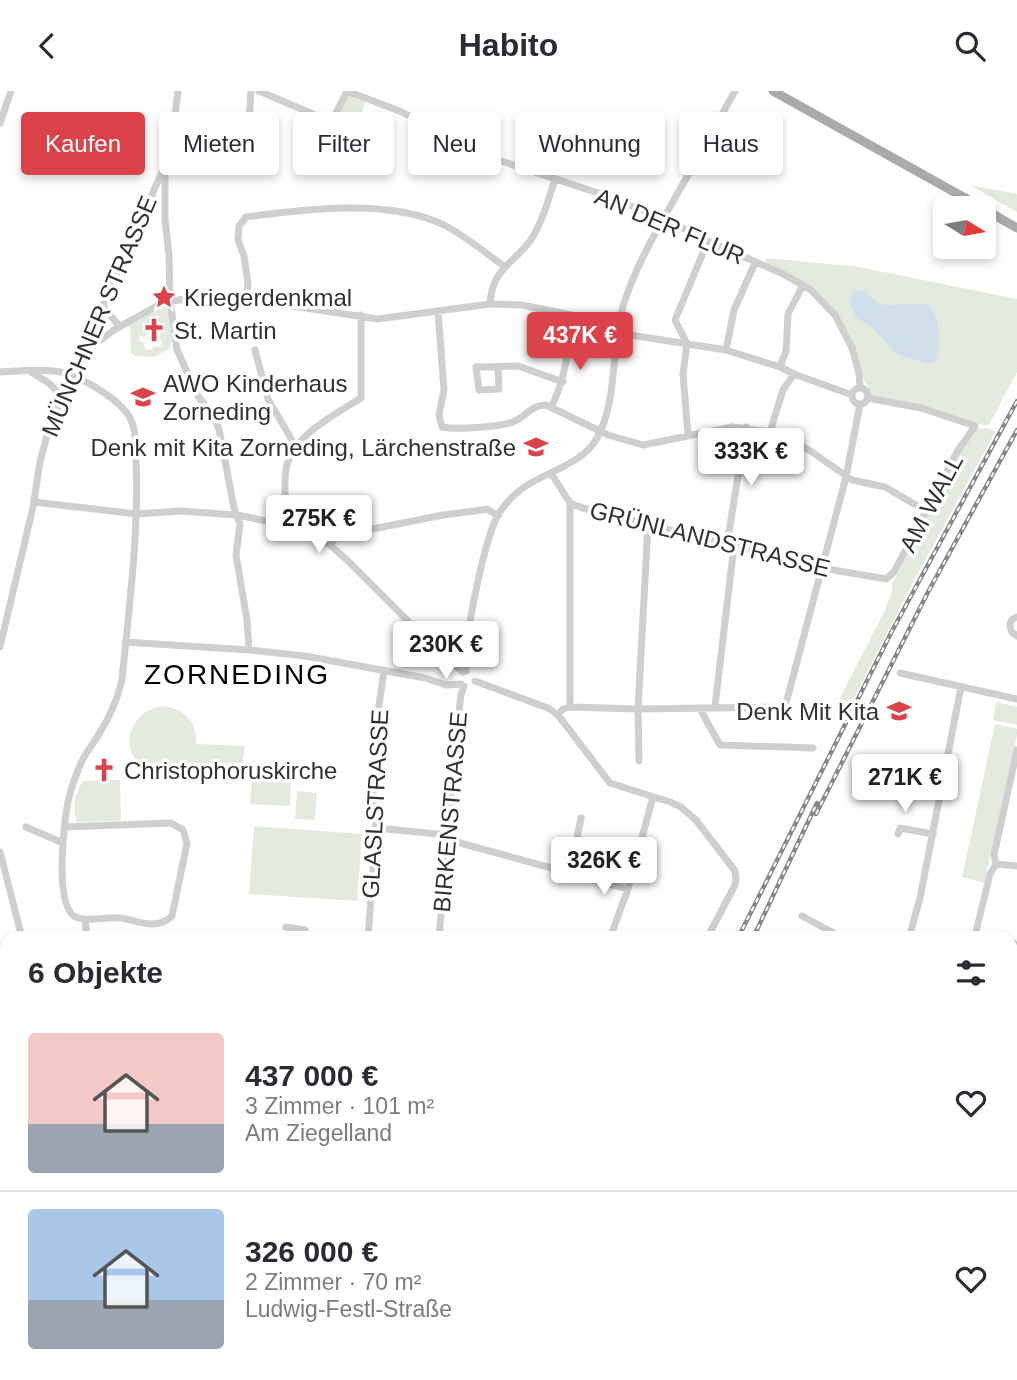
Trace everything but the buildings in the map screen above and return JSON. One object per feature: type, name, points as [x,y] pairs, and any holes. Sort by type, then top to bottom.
[{"type":"main road","points":[[773,91],[961,196]]},
{"type":"main road","points":[[996,216],[1017,228]]},
{"type":"street","points":[[0,123],[11,91]]},
{"type":"street","name":"MÜNCHNER STRASSE","points":[[175,112],[178,91]]},
{"type":"street","points":[[250,112],[251,91]]},
{"type":"street","name":"AN DER FLUR","points":[[259,91],[327,120],[334,117],[347,91],[402,112],[480,154],[598,193],[663,218],[783,274],[803,285],[835,316],[852,348],[860,388]]},
{"type":"street","points":[[463,685],[460,678],[464,671],[465,649],[489,537],[498,516],[516,494],[586,451],[600,431],[609,397],[616,332],[630,286],[663,218],[732,93]]},
{"type":"street","name":"MÜNCHNER STRASSE","points":[[0,647],[45,443],[70,376],[161,175]]},
{"type":"street","points":[[164,175],[164,220],[169,255],[170,300],[179,357],[198,396],[213,415],[219,429],[240,524],[236,555],[250,650]]},
{"type":"street","points":[[489,304],[491,290],[504,266],[530,241],[555,180]]},
{"type":"street","points":[[246,298],[244,256],[238,240],[239,226],[246,217],[362,209],[425,218],[448,227],[504,266]]},
{"type":"street","points":[[688,435],[683,374],[687,344],[675,320],[708,241]]},
{"type":"street","points":[[726,350],[734,310],[755,263]]},
{"type":"street","points":[[780,367],[786,351],[788,314],[803,285]]},
{"type":"street","points":[[80,355],[120,327],[170,300],[213,294],[378,319],[489,304],[522,305],[571,315],[605,331],[726,350],[780,367],[794,375],[852,395]]},
{"type":"street","points":[[102,306],[120,327]]},
{"type":"street","points":[[438,311],[444,390],[439,415],[442,427],[453,429],[514,422],[538,405],[552,406],[625,442],[643,445],[732,427],[746,427],[770,432],[809,450],[846,477],[885,487],[926,511]]},
{"type":"street","points":[[286,526],[286,468],[296,447],[318,425],[361,397],[361,315]]},
{"type":"street","points":[[552,406],[563,382],[569,354],[571,315]]},
{"type":"street","points":[[255,350],[268,399],[296,447]]},
{"type":"street","points":[[498,367],[518,366],[563,382]]},
{"type":"street","points":[[29,371],[49,383],[62,396]]},
{"type":"street","points":[[0,372],[55,371],[70,376],[109,396],[130,418],[135,436],[137,514],[122,680],[116,703],[82,760],[69,796],[65,827],[63,843],[62,882],[65,906],[75,916],[85,920],[108,916],[155,925],[165,923],[172,916],[187,843],[183,831],[171,823],[65,827]]},
{"type":"street","points":[[770,432],[783,390],[794,375]]},
{"type":"street","points":[[558,715],[563,709],[570,707],[785,707],[846,477],[860,404],[867,398],[866,391],[860,388],[853,391],[852,395],[853,400],[860,404]]},
{"type":"street","name":"AM WALL","points":[[867,398],[921,408],[975,426],[957,452],[894,572],[887,579]]},
{"type":"street","points":[[715,706],[730,545],[746,427]]},
{"type":"street","name":"GRÜNLANDSTRASSE","points":[[551,473],[570,503],[822,568],[887,579]]},
{"type":"street","points":[[34,502],[137,514],[185,511],[237,515],[313,534],[330,545],[443,656],[464,671],[474,673],[475,681],[470,687],[446,685],[425,678],[305,656],[125,642]]},
{"type":"street","points":[[570,503],[570,707]]},
{"type":"street","points":[[330,545],[337,536],[443,515],[487,509],[498,516]]},
{"type":"street","points":[[639,761],[638,709],[649,525]]},
{"type":"street","points":[[1017,617],[1010,625],[1017,636]]},
{"type":"street","points":[[443,656],[465,649]]},
{"type":"street","name":"GLASLSTRASSE","points":[[369,931],[376,828],[373,793],[375,732],[384,671]]},
{"type":"street","points":[[900,673],[1017,699]]},
{"type":"street","points":[[475,681],[541,704],[558,715],[610,783],[681,807],[696,820],[735,871],[735,885],[711,931]]},
{"type":"street","name":"BIRKENSTRASSE","points":[[440,931],[463,685]]},
{"type":"street","points":[[911,931],[933,834],[961,687]]},
{"type":"street","points":[[700,709],[720,745],[813,748]]},
{"type":"street","points":[[976,931],[990,874],[996,865],[994,855],[1013,787],[1017,750]]},
{"type":"street","points":[[613,931],[628,889],[653,797]]},
{"type":"street","points":[[570,874],[581,818]]},
{"type":"street","points":[[26,828],[63,843]]},
{"type":"street","points":[[376,828],[448,835],[460,843],[628,889]]},
{"type":"street","points":[[898,834],[900,828],[933,834]]},
{"type":"street","points":[[0,852],[20,931]]},
{"type":"street","points":[[996,865],[1017,866]]},
{"type":"street","points":[[802,916],[830,931]]},
{"type":"street","points":[[85,920],[86,931]]},
{"type":"street","points":[[286,927],[305,931]]},
{"type":"shaded area","points":[[347,94],[365,102],[362,112],[338,112]]},
{"type":"shaded area","points":[[970,185],[1017,194],[1017,212],[996,200],[996,196],[989,196]]},
{"type":"shaded area","points":[[767,258],[859,267],[1017,299],[1017,372],[989,425],[975,424],[922,406],[873,396],[860,372],[841,319],[831,305],[817,292],[764,263]]},
{"type":"shaded area","points":[[166,306],[169,308],[173,336],[170,348],[154,357],[134,356],[131,352],[130,324]],"holes":[[[150,320],[163,323],[159,340],[162,341],[161,347],[145,349],[144,343],[139,341],[140,336],[145,337]]]},
{"type":"shaded area","points":[[976,428],[992,429],[995,432],[910,588],[850,706],[839,711],[835,708],[885,610],[892,584],[960,453]]},
{"type":"shaded area","points":[[996,702],[1017,707],[1017,725],[993,720]]},
{"type":"shaded area","points":[[163,706],[178,710],[188,718],[194,729],[196,744],[245,746],[241,774],[172,775],[155,773],[143,767],[134,758],[130,748],[133,726],[150,710]]},
{"type":"shaded area","points":[[995,724],[1017,729],[1017,735],[984,883],[962,877]]},
{"type":"shaded area","points":[[252,777],[291,779],[290,806],[250,804]]},
{"type":"shaded area","points":[[120,780],[121,821],[77,822],[75,801],[83,781]]},
{"type":"shaded area","points":[[297,791],[317,793],[315,820],[295,819]]},
{"type":"shaded area","points":[[254,826],[362,834],[357,901],[249,894]]},
{"type":"water","points":[[864,291],[884,305],[926,304],[937,318],[939,346],[935,361],[930,364],[896,354],[874,329],[857,318],[849,303],[851,295]]},
{"type":"railway","points":[[742,931],[892,631],[1017,401]]},
{"type":"railway","points":[[816,814],[928,592],[1017,430]]},
{"type":"railway","points":[[756,931],[817,803]]},
{"type":"place","name":"Kriegerdenkmal","points":[[164,297]]},
{"type":"place","name":"St. Martin","points":[[154,330]]},
{"type":"place","name":"AWO Kinderhaus Zorneding","points":[[143,397]]},
{"type":"place","name":"Denk mit Kita Zorneding, Lärchenstraße","points":[[536,447]]},
{"type":"place","name":"Denk Mit Kita","points":[[899,711]]},
{"type":"place","name":"Christophoruskirche","points":[[104,770]]},
{"type":"district","name":"ZORNEDING","points":[[237,674]]}]
